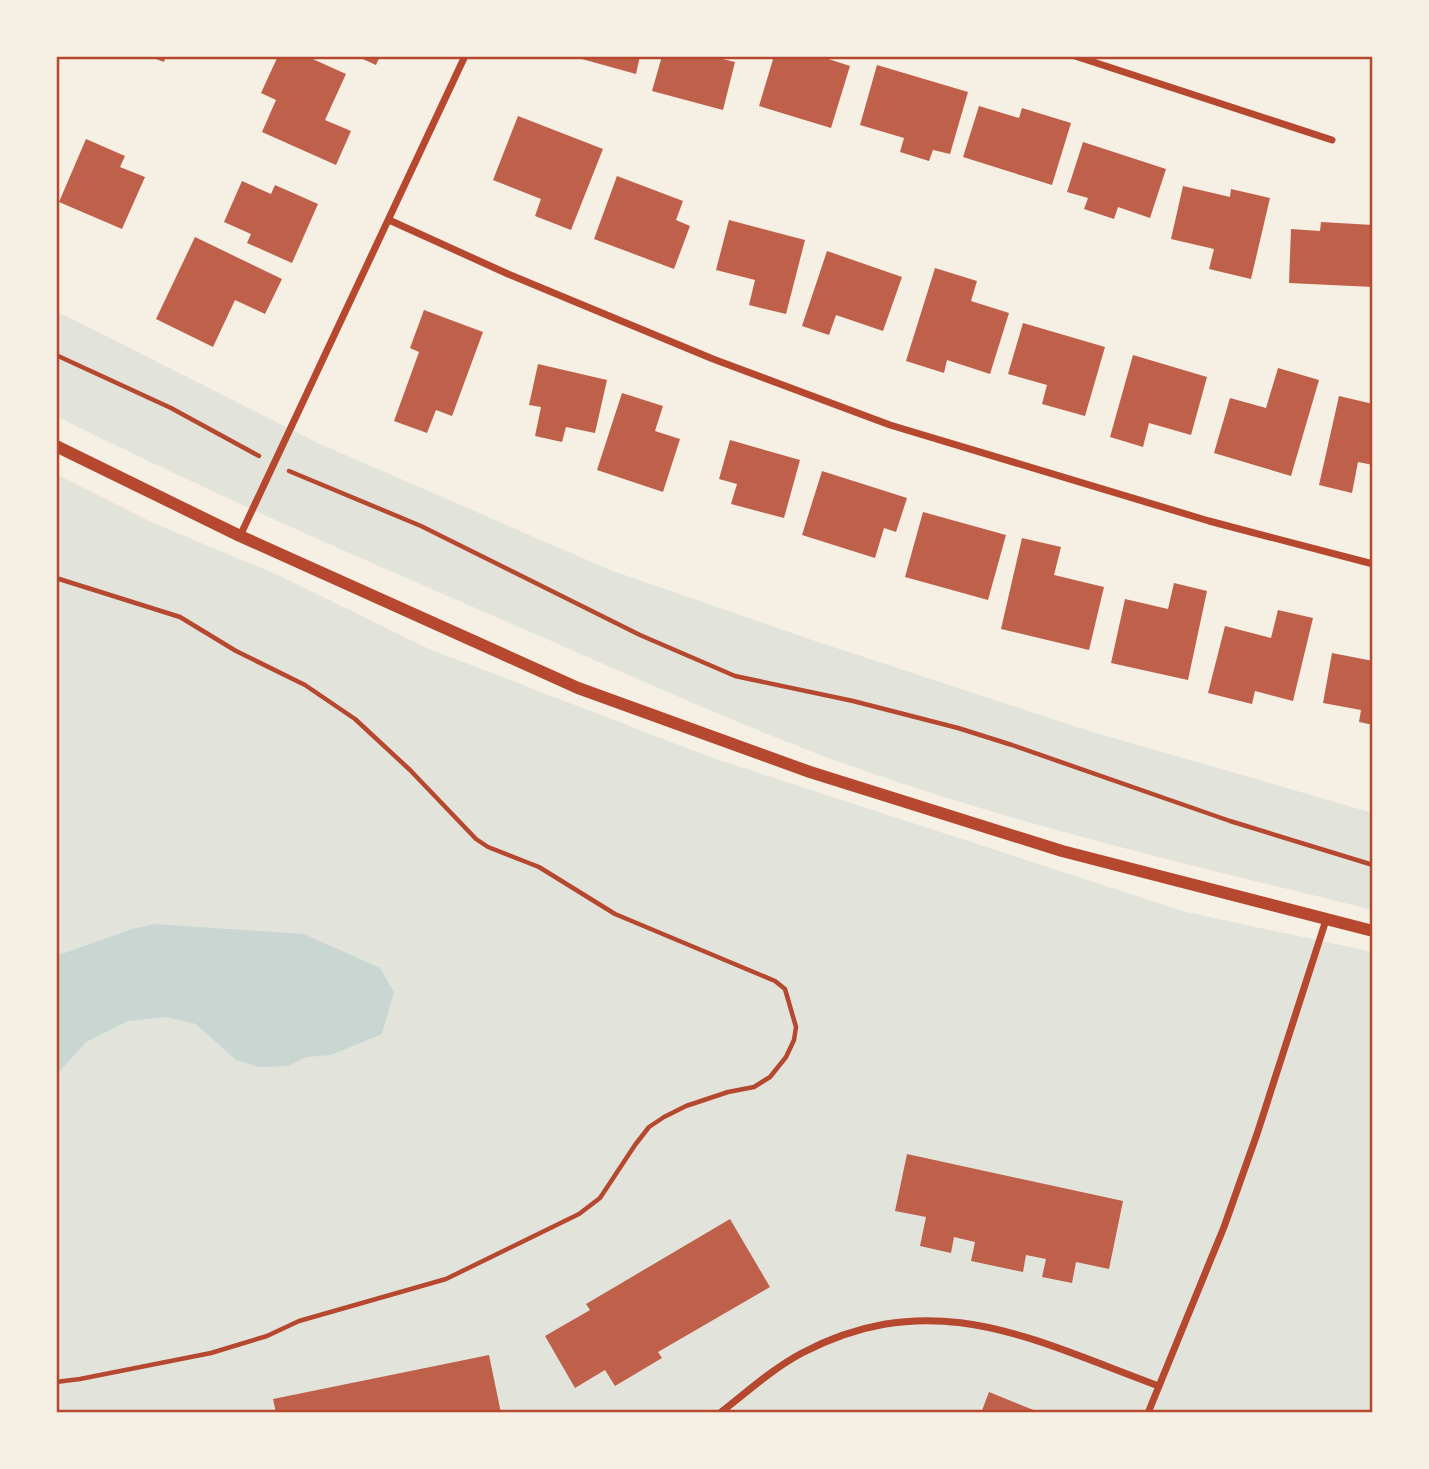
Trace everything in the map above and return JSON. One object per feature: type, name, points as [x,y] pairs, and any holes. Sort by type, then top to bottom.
[{"type":"street","points":[[240,536],[465,56]]},
{"type":"street","points":[[1074,56],[1332,140]]},
{"type":"street","points":[[388,220],[508,274],[713,359],[890,425],[1209,521],[1373,564]]},
{"type":"street","points":[[56,446],[240,536],[578,688],[810,772],[1062,851],[1373,932]]},
{"type":"street","points":[[1148,1413],[1245,1169],[1326,920]]},
{"type":"street","points":[[720,1413],[779,1367],[821,1344],[885,1324],[926,1320],[964,1321],[1005,1330],[1159,1386]]},
{"type":"path","points":[[56,355],[171,408],[256,454]]},
{"type":"path","points":[[291,472],[421,526],[640,635],[735,676],[853,701],[957,728],[1230,821],[1373,865]]},
{"type":"path","points":[[56,578],[180,617],[236,651],[305,685],[355,719],[410,770],[476,839],[488,847],[539,867],[615,914],[775,981],[785,989],[796,1027],[794,1040],[786,1057],[770,1077],[754,1087],[728,1092],[664,1116],[649,1127],[600,1198],[579,1214],[517,1246],[446,1279],[299,1321],[267,1336],[211,1353],[56,1382]]},
{"type":"shaded area","points":[[56,311],[318,443],[610,570],[1086,730],[1373,813],[1373,910],[1059,831],[831,759],[747,726],[236,502],[56,416]]},
{"type":"shaded area","points":[[56,474],[151,522],[280,576],[427,648],[710,757],[1186,912],[1373,952],[1373,1413],[56,1413]]},
{"type":"shaded area","points":[[155,924],[304,934],[380,968],[394,992],[382,1034],[331,1055],[307,1057],[288,1066],[259,1067],[236,1060],[196,1024],[166,1017],[128,1021],[86,1042],[56,1075],[56,956],[132,929]]},
{"type":"building","points":[[148,56],[166,56],[164,62]]},
{"type":"building","points":[[278,56],[306,56],[346,74],[325,120],[351,131],[336,165],[262,132],[276,100],[261,93]]},
{"type":"building","points":[[356,56],[380,56],[376,65]]},
{"type":"building","points":[[571,56],[640,56],[636,74]]},
{"type":"building","points":[[662,56],[711,56],[735,62],[723,110],[652,91]]},
{"type":"building","points":[[774,56],[819,56],[850,66],[831,128],[759,106]]},
{"type":"building","points":[[877,65],[968,92],[950,154],[933,150],[929,161],[900,152],[904,138],[860,125]]},
{"type":"building","points":[[979,106],[1019,118],[1022,108],[1071,123],[1052,185],[963,157]]},
{"type":"building","points":[[518,116],[603,149],[571,230],[535,216],[541,199],[493,180]]},
{"type":"building","points":[[86,139],[125,156],[120,167],[145,177],[122,229],[59,202]]},
{"type":"building","points":[[1083,142],[1166,169],[1150,218],[1118,207],[1114,219],[1084,209],[1088,198],[1067,192]]},
{"type":"building","points":[[617,176],[683,201],[676,220],[690,226],[674,269],[594,239]]},
{"type":"building","points":[[242,181],[271,194],[275,185],[318,204],[292,263],[247,243],[251,234],[224,222]]},
{"type":"building","points":[[1183,186],[1230,197],[1231,189],[1270,198],[1251,279],[1209,269],[1214,249],[1171,239]]},
{"type":"building","points":[[729,220],[805,240],[786,314],[749,305],[755,280],[716,270]]},
{"type":"building","points":[[1321,222],[1373,225],[1373,287],[1289,283],[1291,229],[1320,231]]},
{"type":"building","points":[[195,237],[282,279],[265,314],[235,300],[213,347],[156,319]]},
{"type":"building","points":[[827,251],[902,277],[883,331],[836,315],[829,335],[802,326]]},
{"type":"building","points":[[935,268],[977,281],[971,301],[1009,313],[990,374],[947,360],[944,373],[906,361]]},
{"type":"building","points":[[424,310],[483,332],[452,416],[436,410],[427,433],[394,421],[419,352],[410,348]]},
{"type":"building","points":[[1023,323],[1105,347],[1085,416],[1042,404],[1047,385],[1008,374]]},
{"type":"building","points":[[1133,355],[1207,377],[1191,435],[1149,423],[1143,447],[1110,437]]},
{"type":"building","points":[[538,364],[607,380],[595,433],[566,427],[562,442],[535,436],[541,407],[529,405]]},
{"type":"building","points":[[1278,368],[1319,380],[1291,476],[1214,453],[1230,398],[1266,408]]},
{"type":"building","points":[[622,393],[663,406],[655,431],[680,439],[663,492],[597,470]]},
{"type":"building","points":[[1339,396],[1373,404],[1373,465],[1358,462],[1352,493],[1319,485]]},
{"type":"building","points":[[730,440],[800,460],[784,518],[731,504],[737,484],[719,479]]},
{"type":"building","points":[[822,471],[907,498],[896,532],[884,528],[875,558],[802,535]]},
{"type":"building","points":[[923,512],[1006,535],[988,600],[905,577]]},
{"type":"building","points":[[1022,538],[1061,547],[1054,575],[1104,587],[1089,650],[1001,629]]},
{"type":"building","points":[[1174,583],[1207,591],[1188,680],[1111,663],[1125,599],[1168,609]]},
{"type":"building","points":[[1278,610],[1313,618],[1293,701],[1255,691],[1252,704],[1208,693],[1225,626],[1271,638]]},
{"type":"building","points":[[1332,653],[1373,661],[1373,725],[1359,722],[1361,710],[1323,703]]},
{"type":"building","points":[[907,1154],[1123,1201],[1109,1269],[1076,1262],[1072,1283],[1042,1277],[1046,1259],[1026,1255],[1023,1272],[971,1261],[975,1242],[954,1237],[951,1253],[920,1246],[926,1217],[895,1211]]},
{"type":"building","points":[[730,1219],[770,1287],[658,1352],[662,1358],[615,1386],[605,1370],[575,1388],[545,1336],[590,1310],[586,1304]]},
{"type":"building","points":[[489,1355],[501,1413],[276,1413],[273,1399]]},
{"type":"building","points":[[989,1392],[1041,1413],[981,1413]]}]
